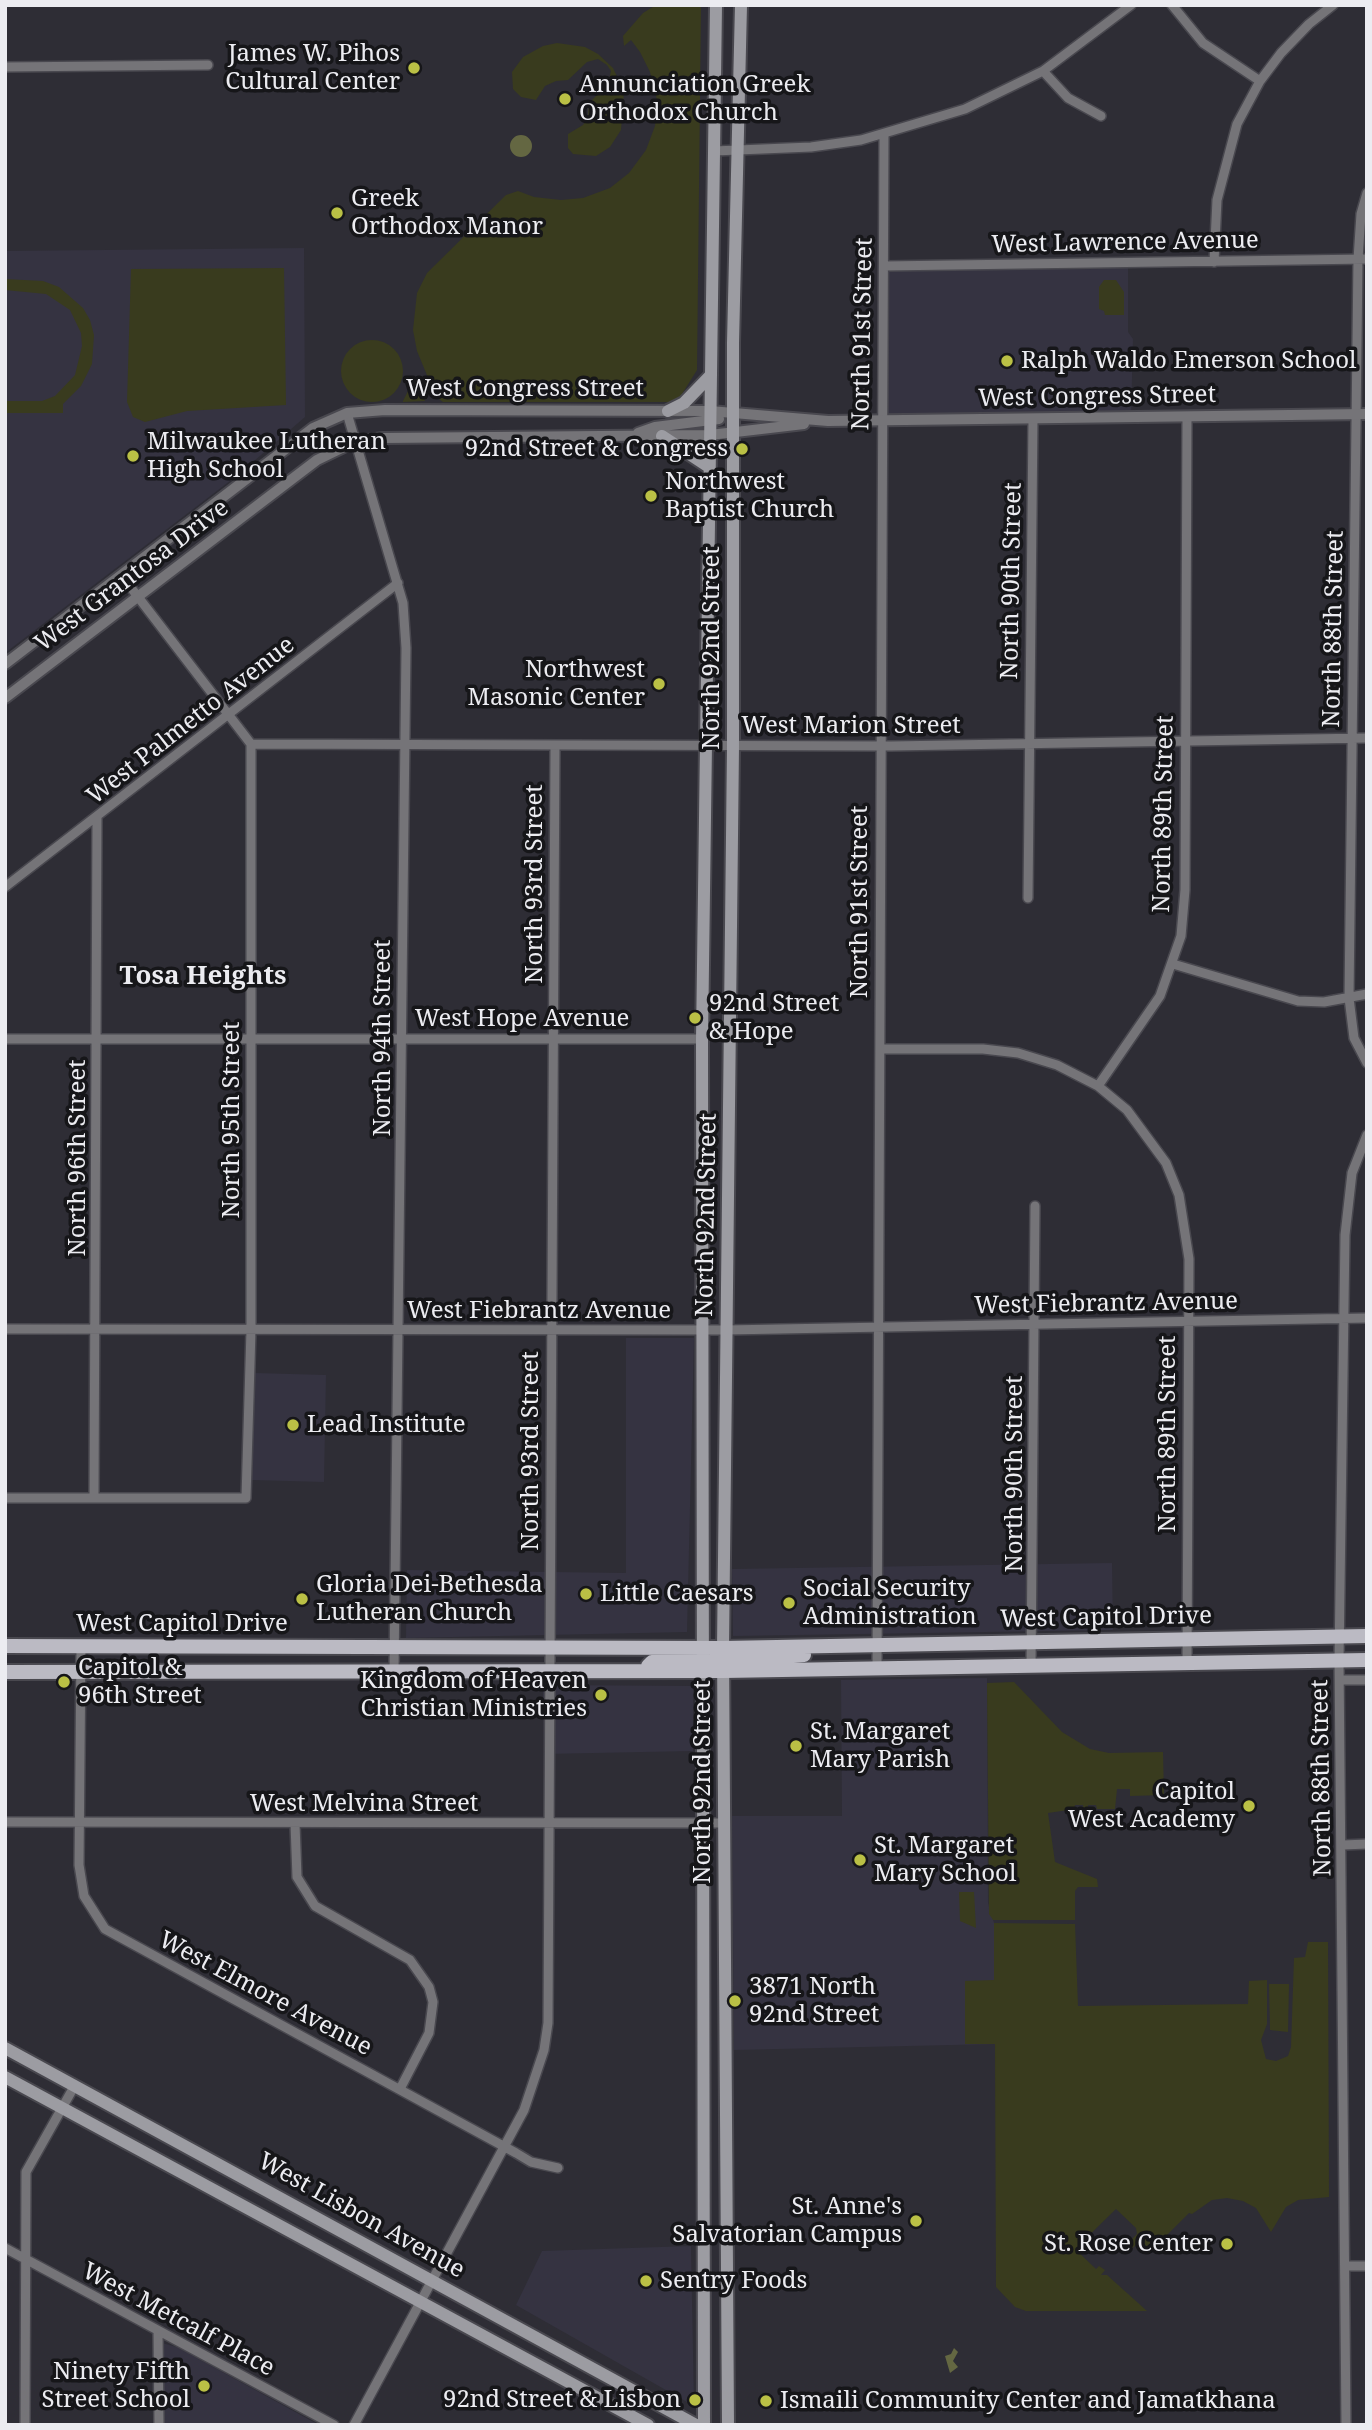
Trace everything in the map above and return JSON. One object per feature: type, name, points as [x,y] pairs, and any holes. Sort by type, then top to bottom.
[{"type":"main road","name":"North 92nd Street","points":[[704,2425],[702,1039],[716,5]]},
{"type":"main road","name":"North 92nd Street","points":[[728,2425],[723,1660],[734,414],[741,5]]},
{"type":"main road","points":[[668,411],[684,403],[711,375]]},
{"type":"main road","points":[[662,436],[709,467]]},
{"type":"main road","name":"West Capitol Drive","points":[[723,1660],[819,1646],[1367,1636]]},
{"type":"main road","name":"West Capitol Drive","points":[[5,1646],[549,1647],[703,1659],[877,1668],[1367,1660]]},
{"type":"main road","points":[[703,1659],[723,1660]]},
{"type":"main road","name":"West Capitol Drive","points":[[5,1672],[642,1671],[703,1659]]},
{"type":"main road","name":"West Lisbon Avenue","points":[[5,2048],[696,2425]]},
{"type":"main road","name":"West Lisbon Avenue","points":[[5,2077],[648,2425]]},
{"type":"main road","points":[[704,2248],[726,2247]]},
{"type":"street","points":[[714,151],[811,147],[884,135],[965,109],[1043,71],[1131,5]]},
{"type":"street","points":[[1172,5],[1203,43],[1260,81]]},
{"type":"street","points":[[1214,262],[1217,200],[1222,170],[1237,124],[1260,81],[1309,24],[1333,5]]},
{"type":"street","points":[[5,67],[208,65]]},
{"type":"street","points":[[1043,71],[1068,99],[1101,116]]},
{"type":"street","name":"North 91st Street","points":[[877,1668],[884,135]]},
{"type":"street","name":"North 88th Street","points":[[1367,194],[1361,214],[1362,414],[1352,738],[1349,998],[1354,1038],[1367,1063]]},
{"type":"street","name":"West Lawrence Avenue","points":[[884,266],[1362,259]]},
{"type":"street","name":"West Congress Street","points":[[347,413],[385,410],[668,411],[710,416],[734,414],[828,421],[1362,414]]},
{"type":"street","name":"North 94th Street","points":[[347,413],[404,603],[406,649],[394,1671]]},
{"type":"street","name":"West Grantosa Drive","points":[[5,664],[313,428],[347,413]]},
{"type":"street","points":[[630,435],[654,427],[710,416]]},
{"type":"street","name":"North 89th Street","points":[[1187,417],[1185,890],[1181,936],[1160,996],[1098,1086],[1127,1110],[1166,1163],[1179,1195],[1187,1232],[1187,1663]]},
{"type":"street","name":"North 90th Street","points":[[1028,898],[1033,419]]},
{"type":"street","name":"West Congress Street","points":[[354,442],[383,438],[710,435],[828,421]]},
{"type":"street","name":"West Grantosa Drive","points":[[5,698],[317,460],[354,442]]},
{"type":"street","points":[[122,576],[251,744]]},
{"type":"street","name":"West Palmetto Avenue","points":[[5,887],[231,715],[398,583]]},
{"type":"street","name":"West Marion Street","points":[[251,744],[880,746],[1367,738]]},
{"type":"street","name":"North 95th Street","points":[[94,1497],[246,1498],[251,1330],[251,744]]},
{"type":"street","name":"North 93rd Street","points":[[354,2425],[505,2148],[536,2078],[548,2023],[555,747]]},
{"type":"street","name":"North 96th Street","points":[[94,1497],[97,1329],[97,818]]},
{"type":"street","points":[[1173,964],[1298,1001],[1349,998],[1367,994]]},
{"type":"street","name":"West Hope Avenue","points":[[5,1039],[702,1039]]},
{"type":"street","points":[[880,1049],[983,1049],[1018,1053],[1057,1065],[1098,1086]]},
{"type":"street","name":"North 88th Street","points":[[1346,2425],[1343,1844],[1339,1660],[1344,1319],[1346,1205],[1352,1173],[1367,1135]]},
{"type":"street","name":"North 90th Street","points":[[1031,1665],[1035,1206]]},
{"type":"street","name":"West Fiebrantz Avenue","points":[[5,1329],[726,1330],[1367,1318]]},
{"type":"street","points":[[5,1498],[94,1497]]},
{"type":"street","points":[[79,1822],[81,1647]]},
{"type":"street","points":[[1340,1680],[1367,1680]]},
{"type":"street","name":"West Melvina Street","points":[[5,1822],[723,1823]]},
{"type":"street","name":"West Elmore Avenue","points":[[79,1822],[79,1865],[85,1896],[105,1929],[531,2162],[558,2168]]},
{"type":"street","points":[[295,1824],[297,1877],[315,1906],[410,1960],[429,1987],[433,2002],[429,2033],[400,2089]]},
{"type":"street","points":[[1343,1844],[1367,1844]]},
{"type":"street","points":[[25,2425],[26,2172],[75,2085]]},
{"type":"street","name":"West Metcalf Place","points":[[5,2248],[334,2425]]},
{"type":"street","points":[[1346,2266],[1367,2266]]},
{"type":"street","points":[[158,2332],[159,2425]]},
{"type":"shaded area","points":[[656,5],[701,5],[697,370],[682,394],[685,396],[675,402],[443,402],[436,397],[417,351],[413,330],[417,293],[427,273],[506,195],[518,191],[534,197],[561,200],[583,198],[610,188],[629,173],[646,150],[655,126],[657,100],[650,72],[640,52],[631,40],[624,46],[623,36],[643,13]]},
{"type":"shaded area","points":[[557,43],[585,47],[598,54],[613,68],[624,91],[621,130],[610,147],[596,156],[573,154],[568,148],[568,134],[583,125],[588,117],[589,103],[608,84],[611,71],[607,65],[598,59],[587,62],[568,80],[545,86],[536,100],[521,97],[513,89],[512,72],[523,57],[543,46]]},
{"type":"shaded area","points":[[521,135],[529,138],[532,146],[529,154],[521,157],[513,154],[510,146],[513,138]]},
{"type":"shaded area","name":"Milwaukee Lutheran High School","points":[[304,248],[305,417],[239,474],[5,653],[5,251]]},
{"type":"shaded area","name":"Ralph Waldo Emerson School","points":[[1128,262],[1128,332],[1133,339],[1131,417],[882,420],[884,266]]},
{"type":"shaded area","points":[[284,268],[286,405],[187,411],[145,422],[133,417],[127,402],[131,269]]},
{"type":"shaded area","points":[[5,279],[43,281],[59,287],[83,308],[90,320],[94,335],[92,364],[81,386],[63,404],[63,413],[5,413],[5,401],[42,401],[55,396],[75,375],[82,346],[81,333],[70,310],[46,294],[5,290]]},
{"type":"shaded area","points":[[1104,280],[1116,280],[1124,292],[1124,315],[1105,315],[1104,311],[1099,309],[1099,287]]},
{"type":"shaded area","points":[[372,340],[394,349],[403,371],[394,393],[372,402],[350,393],[341,371],[350,349]]},
{"type":"shaded area","points":[[415,377],[425,401],[403,402],[403,401]]},
{"type":"shaded area","points":[[626,1338],[694,1338],[687,1632],[406,1638],[407,1570],[626,1573]]},
{"type":"shaded area","points":[[255,1373],[326,1375],[324,1482],[252,1480]]},
{"type":"shaded area","points":[[1112,1563],[1113,1630],[733,1636],[732,1569]]},
{"type":"shaded area","name":"St. Margaret Mary School","points":[[987,1678],[988,1903],[994,1923],[995,2044],[734,2050],[732,1816],[842,1816],[841,1680]]},
{"type":"shaded area","points":[[1014,1682],[1062,1732],[1090,1749],[1109,1753],[1163,1752],[1164,1795],[1130,1796],[1130,1789],[1117,1789],[1115,1809],[1097,1809],[1096,1805],[1088,1805],[1088,1810],[1084,1811],[1083,1805],[1075,1805],[1072,1815],[1069,1815],[1068,1810],[1048,1813],[1055,1862],[1097,1879],[1098,1887],[1078,1887],[1075,1891],[1075,1920],[993,1920],[989,1914],[987,1683]]},
{"type":"shaded area","points":[[543,1685],[693,1686],[693,1751],[544,1754]]},
{"type":"shaded area","points":[[959,1892],[974,1892],[976,1928],[960,1921]]},
{"type":"shaded area","points":[[994,1923],[1075,1924],[1078,2006],[1248,2004],[1249,1981],[1267,1980],[1267,2024],[1261,2040],[1266,2059],[1276,2061],[1288,2056],[1291,2047],[1294,1958],[1305,1957],[1308,1942],[1328,1942],[1329,2197],[1298,2200],[1286,2207],[1271,2232],[1256,2208],[1243,2201],[1227,2198],[1212,2200],[1192,2214],[1189,2213],[1151,2251],[1140,2240],[1132,2249],[1128,2243],[1137,2234],[1136,2228],[1116,2209],[1075,2249],[1096,2269],[1099,2266],[1105,2270],[1101,2275],[1107,2275],[1147,2311],[1026,2311],[1015,2307],[996,2287],[995,2044],[965,2044],[965,1981],[994,1980]]},
{"type":"shaded area","points":[[1269,1984],[1289,1984],[1288,2032],[1270,2030]]},
{"type":"shaded area","points":[[691,2246],[694,2406],[516,2305],[542,2251]]},
{"type":"shaded area","name":"Ninety Fifth Street School","points":[[158,2342],[177,2347],[319,2425],[160,2425]]},
{"type":"shaded area","points":[[954,2348],[958,2352],[953,2361],[958,2367],[950,2373],[945,2356],[951,2354]]},
{"type":"place","name":"James W. Pihos Cultural Center","points":[[414,68]]},
{"type":"place","name":"Annunciation Greek Orthodox Church","points":[[565,99]]},
{"type":"place","name":"Greek Orthodox Manor","points":[[337,213]]},
{"type":"place","name":"Ralph Waldo Emerson School","points":[[1007,361]]},
{"type":"place","name":"92nd Street & Congress","points":[[742,449]]},
{"type":"place","name":"Milwaukee Lutheran High School","points":[[133,456]]},
{"type":"place","name":"Northwest Baptist Church","points":[[651,496]]},
{"type":"place","name":"Northwest Masonic Center","points":[[659,684]]},
{"type":"place","name":"92nd Street & Hope","points":[[695,1018]]},
{"type":"place","name":"Lead Institute","points":[[293,1425]]},
{"type":"place","name":"Little Caesars","points":[[586,1594]]},
{"type":"place","name":"Gloria Dei-Bethesda Lutheran Church","points":[[302,1599]]},
{"type":"place","name":"Social Security Administration","points":[[789,1603]]},
{"type":"place","name":"Capitol & 96th Street","points":[[64,1682]]},
{"type":"place","name":"Kingdom of Heaven Christian Ministries","points":[[601,1695]]},
{"type":"place","name":"St. Margaret Mary Parish","points":[[796,1746]]},
{"type":"place","name":"Capitol West Academy","points":[[1249,1806]]},
{"type":"place","name":"St. Margaret Mary School","points":[[860,1860]]},
{"type":"place","name":"3871 North 92nd Street","points":[[735,2001]]},
{"type":"place","name":"St. Anne's Salvatorian Campus","points":[[916,2221]]},
{"type":"place","name":"St. Rose Center","points":[[1227,2244]]},
{"type":"place","name":"Sentry Foods","points":[[646,2281]]},
{"type":"place","name":"Ninety Fifth Street School","points":[[204,2386]]},
{"type":"place","name":"92nd Street & Lisbon","points":[[695,2400]]},
{"type":"place","name":"Ismaili Community Center and Jamatkhana","points":[[766,2401]]},
{"type":"district","name":"Tosa Heights","points":[[203,977]]}]
